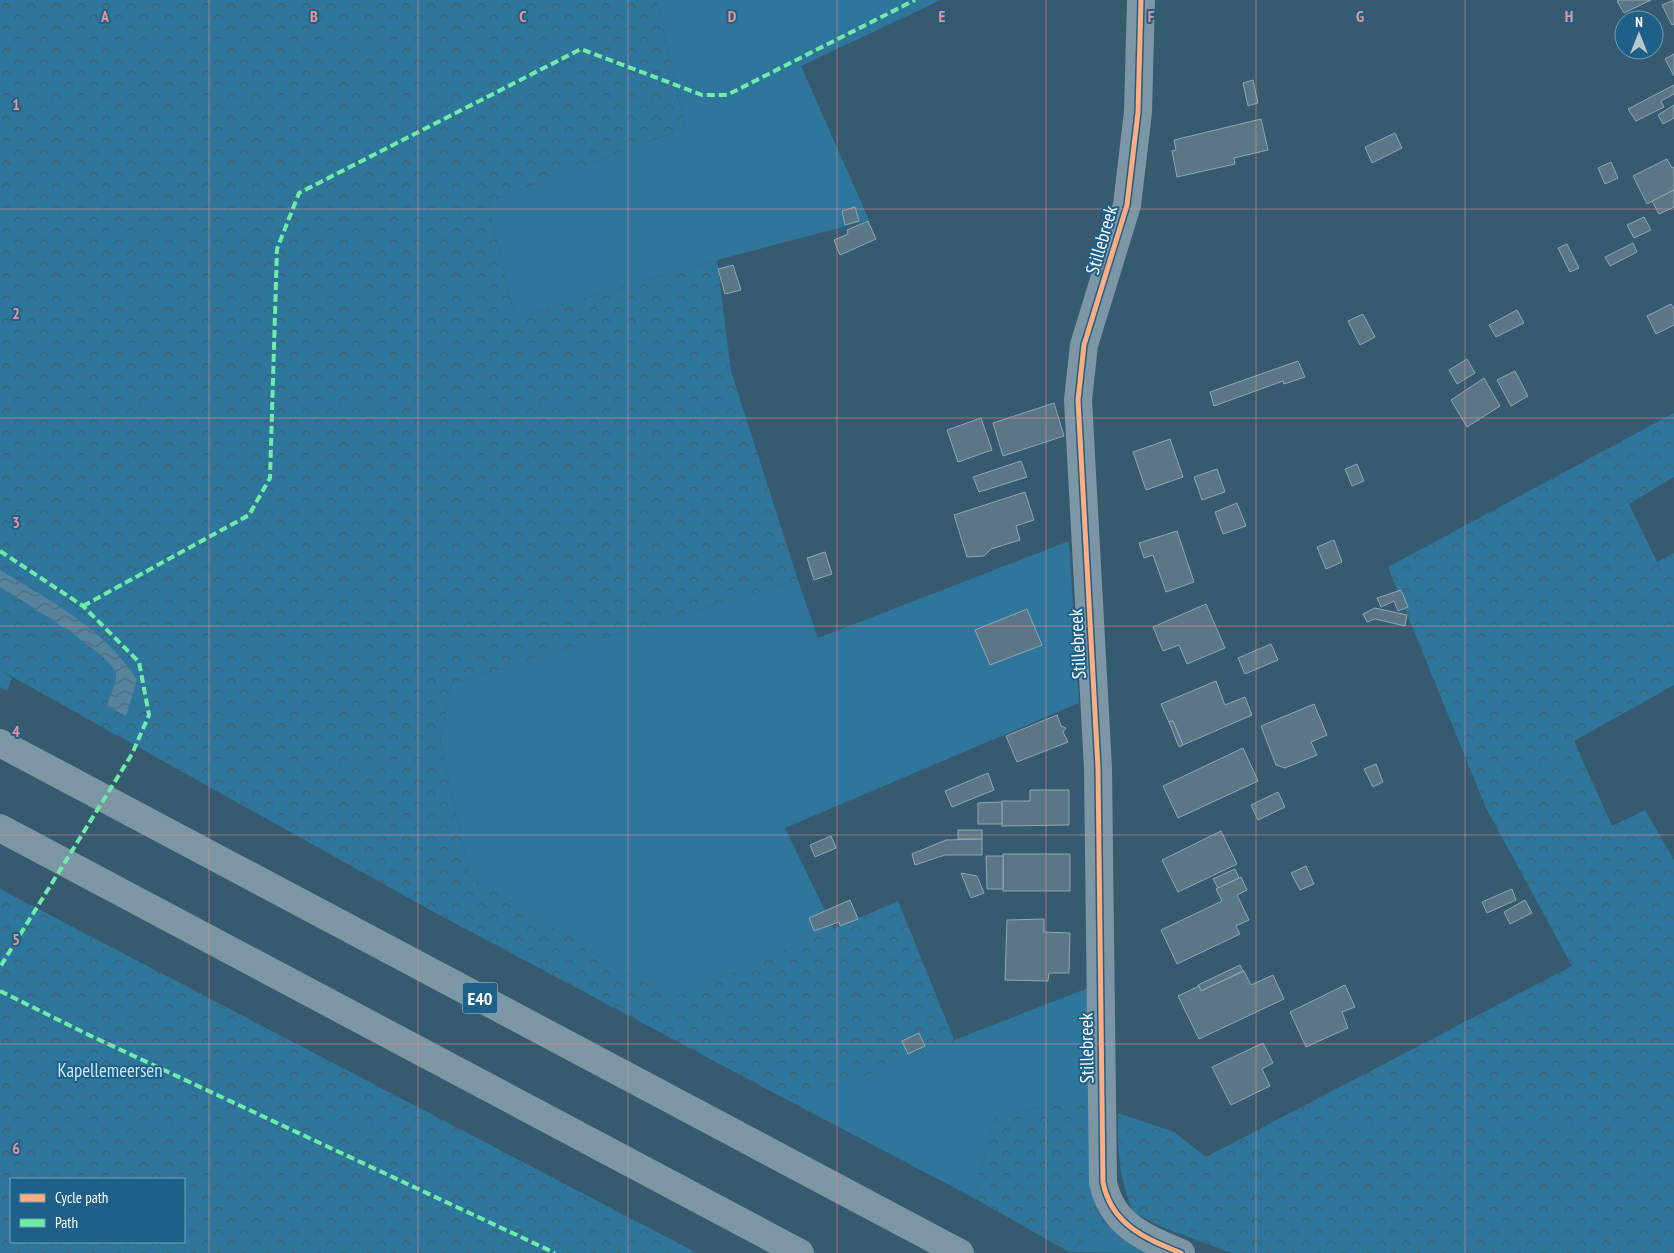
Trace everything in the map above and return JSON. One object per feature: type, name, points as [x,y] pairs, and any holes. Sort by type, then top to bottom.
[{"type":"highway","name":"E40","points":[[0,743],[960,1253]]},
{"type":"highway","points":[[0,828],[800,1253]]},
{"type":"street","name":"Stillebreek","points":[[1141,0],[1138,112],[1127,205],[1084,345],[1078,400],[1098,768],[1103,1182],[1106,1198],[1115,1215],[1133,1230],[1156,1243],[1181,1253]]},
{"type":"green space","points":[[0,0],[657,0],[685,128],[488,202],[515,318],[717,260],[731,371],[798,580],[452,683],[440,739],[470,877],[671,999],[898,901],[955,1042],[793,1103],[430,910],[0,670]]},
{"type":"green space","points":[[657,0],[941,0],[801,66],[869,220],[717,260],[515,318],[488,202],[685,128]]},
{"type":"green space","points":[[1674,413],[1674,477],[1629,504],[1657,562],[1674,553],[1674,685],[1574,741],[1612,826],[1645,810],[1674,860],[1674,1253],[1232,1253],[1162,1227],[1133,1212],[1124,1186],[1120,1163],[1118,1113],[1174,1132],[1206,1157],[1572,966],[1486,808],[1388,567]]},
{"type":"green space","points":[[1069,541],[1079,703],[785,828],[834,929],[671,999],[470,877],[440,739],[452,683],[798,580],[818,638]]},
{"type":"green space","points":[[0,670],[12,678],[7,691],[0,687]]},
{"type":"green space","name":"Kapellemeersen","points":[[0,889],[697,1253],[0,1253]]},
{"type":"green space","points":[[1088,988],[1091,1095],[994,1118],[974,1198],[793,1103]]},
{"type":"green space","points":[[1091,1095],[1093,1197],[1099,1214],[1108,1226],[1069,1252],[974,1198],[994,1118]]},
{"type":"green space","points":[[1108,1226],[1148,1251],[1153,1253],[1069,1252]]},
{"type":"water","points":[[0,570],[57,605],[93,631],[124,662],[137,680],[126,716],[107,706],[116,677],[116,673],[111,665],[83,641],[0,587]]},
{"type":"building","points":[[1651,0],[1630,10],[1622,10],[1617,1]]},
{"type":"building","points":[[1674,0],[1674,24],[1672,25],[1662,5]]},
{"type":"building","points":[[1674,54],[1674,76],[1665,59]]},
{"type":"building","points":[[1253,80],[1258,103],[1248,106],[1243,83]]},
{"type":"building","points":[[1674,85],[1674,94],[1661,101],[1664,107],[1636,121],[1628,109]]},
{"type":"building","points":[[1674,105],[1674,118],[1663,124],[1658,115]]},
{"type":"building","points":[[1261,119],[1268,150],[1234,158],[1235,164],[1177,177],[1172,151],[1176,150],[1174,140]]},
{"type":"building","points":[[1395,133],[1402,148],[1372,163],[1365,147]]},
{"type":"building","points":[[1667,159],[1672,168],[1674,167],[1674,190],[1647,204],[1633,176]]},
{"type":"building","points":[[1611,162],[1618,178],[1605,184],[1598,168]]},
{"type":"building","points":[[1674,190],[1674,207],[1659,214],[1652,201]]},
{"type":"building","points":[[855,207],[859,221],[845,225],[842,211]]},
{"type":"building","points":[[1644,217],[1651,230],[1634,238],[1627,225]]},
{"type":"building","points":[[868,221],[876,239],[840,255],[834,240],[848,234],[847,230]]},
{"type":"building","points":[[1633,243],[1637,252],[1610,266],[1605,257]]},
{"type":"building","points":[[1567,244],[1579,268],[1570,272],[1558,248]]},
{"type":"building","points":[[733,265],[741,290],[725,294],[718,269]]},
{"type":"building","points":[[1671,304],[1674,309],[1674,325],[1656,334],[1647,316]]},
{"type":"building","points":[[1517,310],[1524,323],[1496,337],[1489,325]]},
{"type":"building","points":[[1363,314],[1375,337],[1360,345],[1348,321]]},
{"type":"building","points":[[1467,359],[1475,373],[1457,384],[1449,370]]},
{"type":"building","points":[[1298,361],[1305,377],[1284,384],[1283,381],[1214,406],[1210,392]]},
{"type":"building","points":[[1515,371],[1528,396],[1511,406],[1497,380]]},
{"type":"building","points":[[1484,378],[1500,406],[1467,427],[1451,400]]},
{"type":"building","points":[[1054,403],[1064,436],[1003,456],[993,423]]},
{"type":"building","points":[[981,418],[992,450],[958,462],[947,430]]},
{"type":"building","points":[[1170,439],[1183,477],[1146,490],[1133,452]]},
{"type":"building","points":[[1021,461],[1027,477],[979,492],[973,477]]},
{"type":"building","points":[[1357,464],[1364,481],[1352,486],[1345,469]]},
{"type":"building","points":[[1217,469],[1225,492],[1202,500],[1194,477]]},
{"type":"building","points":[[1025,492],[1034,520],[1016,526],[1020,540],[991,549],[984,556],[967,557],[954,515]]},
{"type":"building","points":[[1237,503],[1246,526],[1223,534],[1215,512]]},
{"type":"building","points":[[1177,531],[1194,582],[1166,592],[1153,555],[1144,558],[1139,543]]},
{"type":"building","points":[[1334,540],[1342,562],[1326,569],[1317,547]]},
{"type":"building","points":[[825,552],[832,574],[814,580],[807,558]]},
{"type":"building","points":[[1401,590],[1408,607],[1398,611],[1394,601],[1381,607],[1377,598]]},
{"type":"building","points":[[1206,604],[1225,648],[1187,664],[1179,645],[1163,651],[1153,627]]},
{"type":"building","points":[[1375,608],[1407,615],[1405,626],[1375,619],[1367,622],[1363,614]]},
{"type":"building","points":[[1027,609],[1042,645],[990,665],[975,630]]},
{"type":"building","points":[[1271,644],[1278,660],[1245,674],[1238,658]]},
{"type":"building","points":[[1216,681],[1225,705],[1245,697],[1252,715],[1183,745],[1173,721],[1169,722],[1161,704]]},
{"type":"building","points":[[1314,704],[1327,735],[1311,742],[1317,755],[1285,768],[1276,765],[1261,726]]},
{"type":"building","points":[[1057,715],[1061,726],[1066,728],[1063,732],[1068,742],[1017,762],[1006,736]]},
{"type":"building","points":[[1173,721],[1183,745],[1179,747],[1169,722]]},
{"type":"building","points":[[1243,748],[1258,781],[1178,818],[1163,786]]},
{"type":"building","points":[[1376,764],[1383,782],[1373,787],[1364,769]]},
{"type":"building","points":[[988,773],[994,790],[952,807],[945,791]]},
{"type":"building","points":[[1030,790],[1069,790],[1069,825],[1002,826],[1002,801],[1030,801]]},
{"type":"building","points":[[1278,792],[1285,807],[1258,820],[1251,805]]},
{"type":"building","points":[[1002,802],[1002,824],[978,824],[978,803]]},
{"type":"building","points":[[958,830],[982,830],[982,839],[958,839]]},
{"type":"building","points":[[1221,831],[1237,864],[1178,892],[1162,860]]},
{"type":"building","points":[[831,836],[836,848],[815,857],[810,845]]},
{"type":"building","points":[[982,839],[982,855],[945,855],[915,865],[912,854],[946,840]]},
{"type":"building","points":[[1003,854],[1070,854],[1070,891],[1003,891]]},
{"type":"building","points":[[986,856],[1003,856],[1003,889],[987,889]]},
{"type":"building","points":[[1306,866],[1314,884],[1300,890],[1291,873]]},
{"type":"building","points":[[1235,869],[1239,878],[1218,888],[1213,879]]},
{"type":"building","points":[[961,873],[977,876],[984,893],[971,898]]},
{"type":"building","points":[[1241,877],[1247,890],[1237,895],[1249,920],[1236,926],[1240,934],[1177,964],[1161,930],[1222,901],[1216,889]]},
{"type":"building","points":[[1512,889],[1516,900],[1487,913],[1482,902]]},
{"type":"building","points":[[850,900],[858,919],[840,926],[839,922],[814,931],[809,918]]},
{"type":"building","points":[[1525,900],[1532,913],[1510,924],[1504,912]]},
{"type":"building","points":[[1044,919],[1044,932],[1070,933],[1069,973],[1049,973],[1048,981],[1005,980],[1007,920]]},
{"type":"building","points":[[1240,965],[1243,971],[1201,991],[1198,985]]},
{"type":"building","points":[[1244,971],[1251,985],[1273,975],[1284,999],[1199,1039],[1178,996],[1199,986],[1201,991]]},
{"type":"building","points":[[1345,985],[1355,1007],[1342,1012],[1348,1028],[1306,1047],[1290,1012]]},
{"type":"building","points":[[919,1033],[925,1046],[908,1054],[902,1041]]},
{"type":"building","points":[[1263,1043],[1273,1063],[1262,1069],[1270,1086],[1231,1105],[1212,1067]]},
{"type":"marked path","points":[[83,606],[249,515],[270,478],[277,249],[299,193],[581,49],[702,95],[727,95],[915,0]]},
{"type":"marked path","points":[[0,551],[83,606],[139,662],[149,715],[132,754],[0,967]]},
{"type":"marked path","points":[[0,991],[89,1035],[555,1253]]},
{"type":"cycle path","points":[[1141,0],[1138,112],[1127,205],[1084,345],[1078,400],[1098,768],[1103,1182],[1113,1209],[1121,1219],[1142,1235],[1181,1253]]}]
